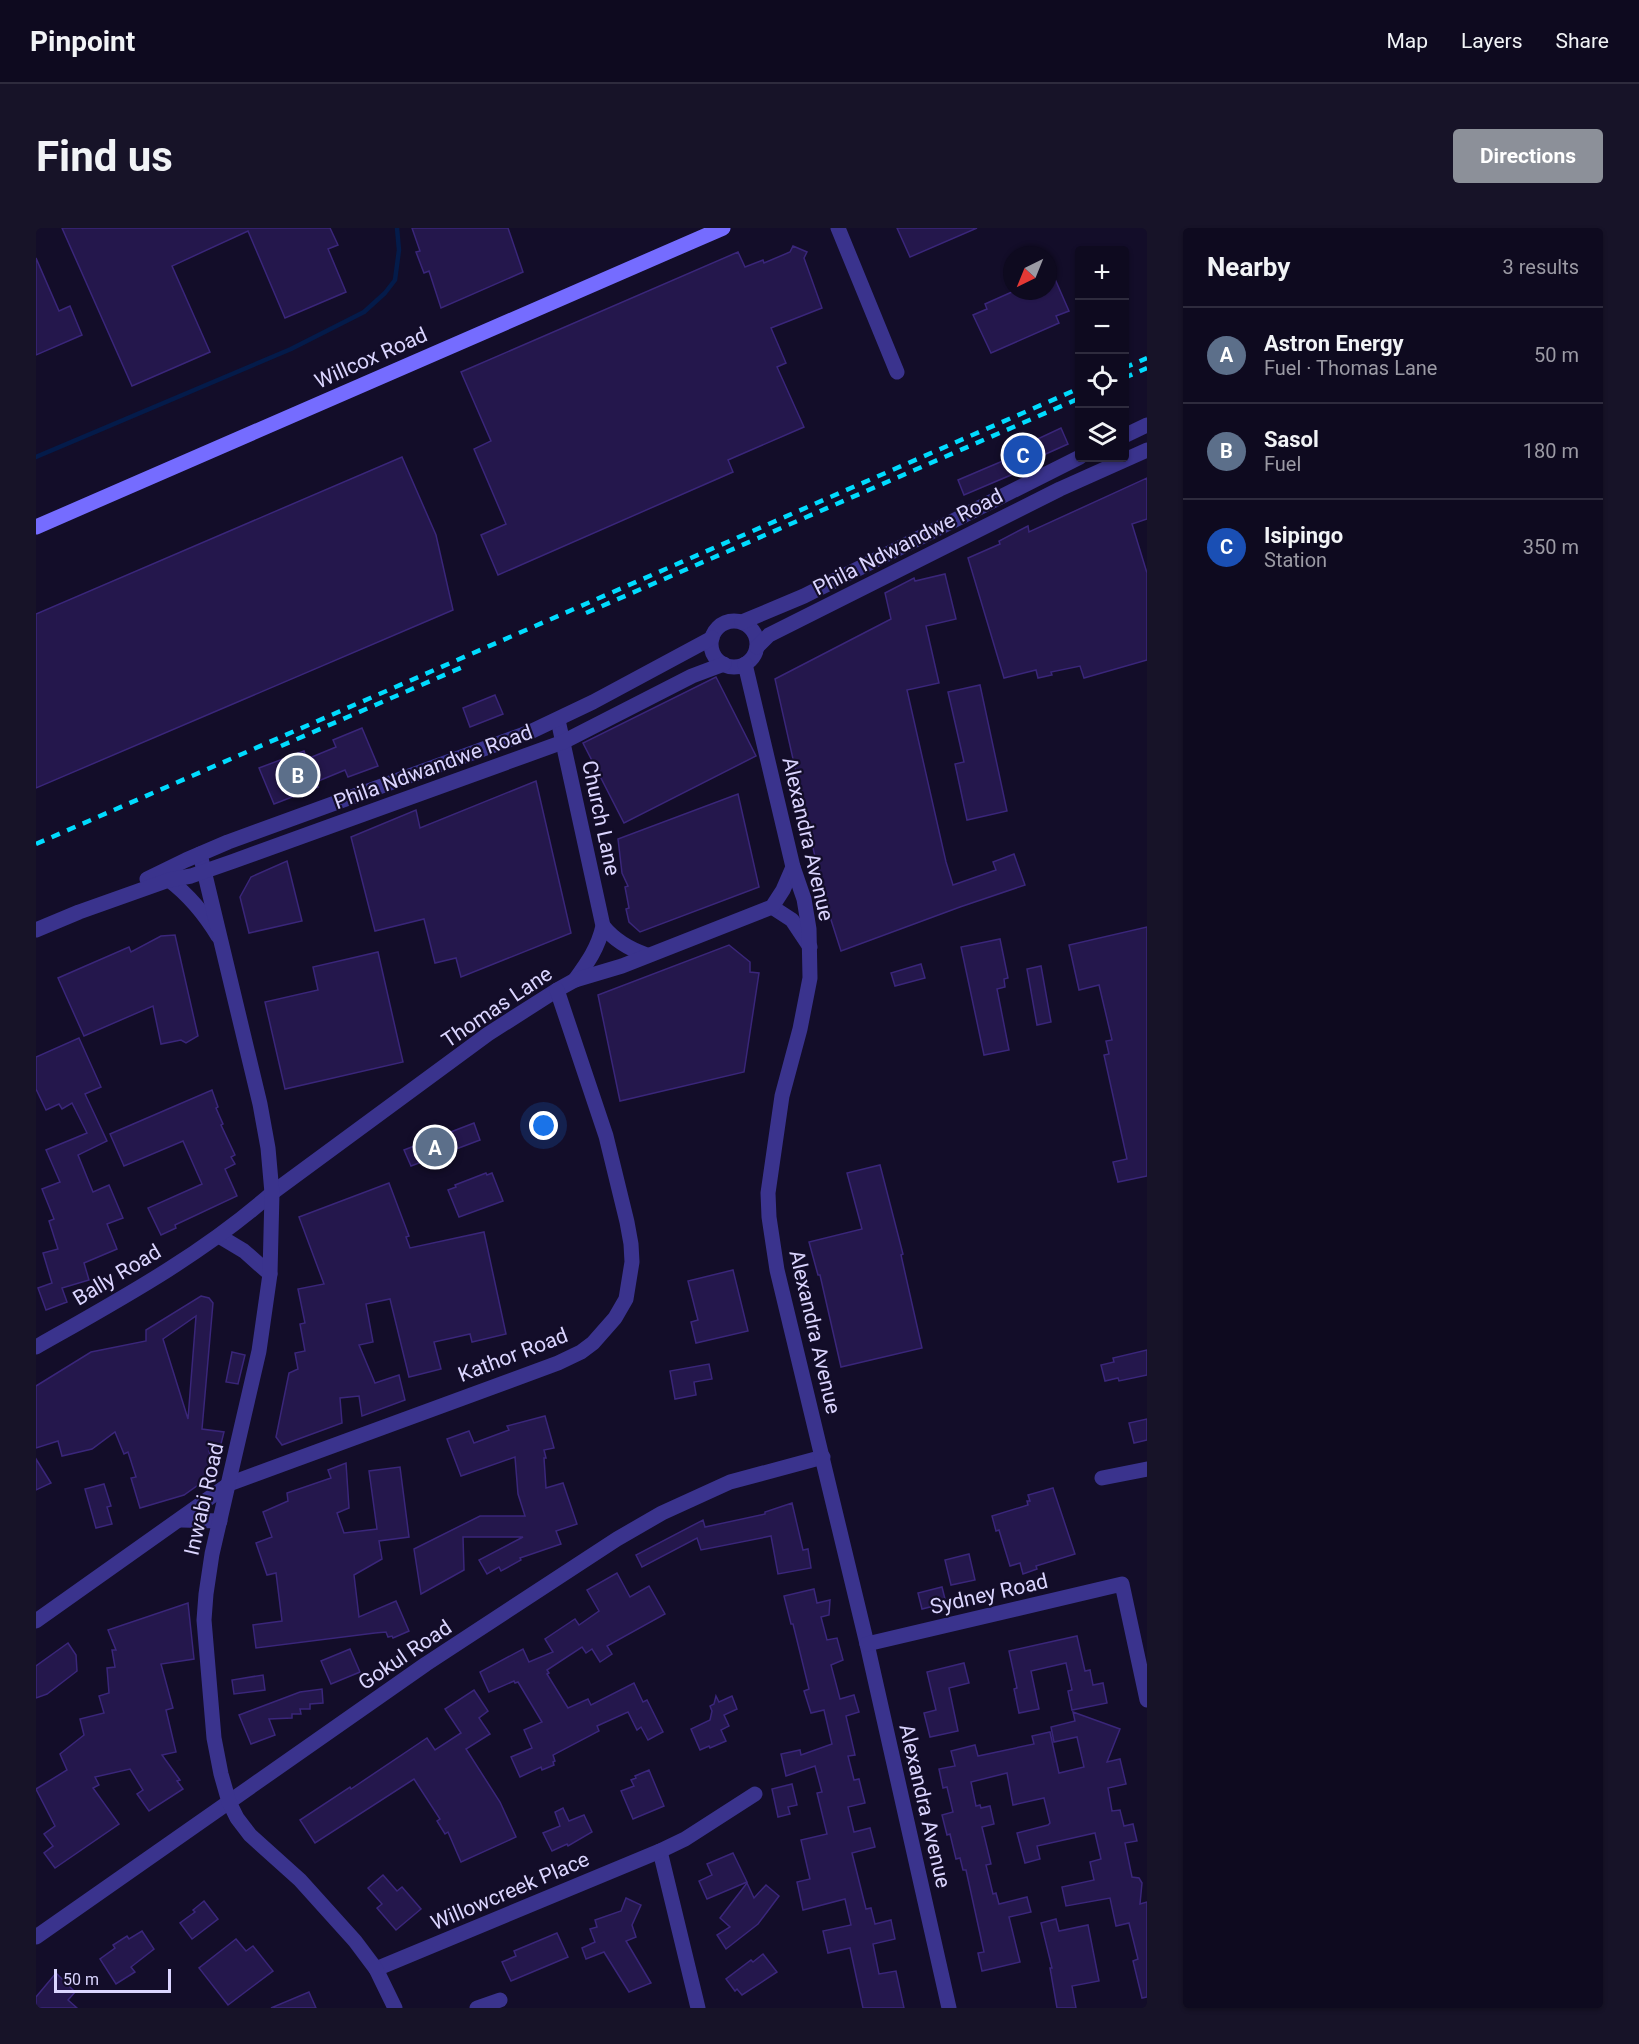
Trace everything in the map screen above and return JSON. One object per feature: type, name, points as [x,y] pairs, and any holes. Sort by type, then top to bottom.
[{"type":"main road","name":"Willcox Road","points":[[36,527],[723,228]]},
{"type":"street","points":[[838,228],[897,372]]},
{"type":"street","points":[[1129,434],[1147,426]]},
{"type":"street","name":"Phila Ndwandwe Road","points":[[757,647],[769,635],[1060,489],[1147,450]]},
{"type":"street","name":"Phila Ndwandwe Road","points":[[742,622],[804,596],[1075,460]]},
{"type":"street","points":[[727,622],[742,622],[754,633],[757,647],[751,660],[745,664],[730,667],[713,654],[712,638],[720,625],[727,622]]},
{"type":"street","name":"Phila Ndwandwe Road","points":[[80,912],[200,854],[476,753],[558,720],[712,638]]},
{"type":"street","name":"Phila Ndwandwe Road","points":[[36,930],[80,912],[170,880],[205,871],[564,742],[692,676],[724,664]]},
{"type":"street","name":"Alexandra Avenue","points":[[745,664],[793,867],[804,899],[810,947],[810,978],[800,1029],[782,1096],[768,1193],[777,1270],[867,1644],[949,2008]]},
{"type":"street","name":"Church Lane","points":[[558,720],[603,926]]},
{"type":"street","name":"Inwabi Road","points":[[200,854],[268,1148],[272,1193],[270,1274],[259,1351],[208,1577],[204,1620],[214,1738],[229,1802],[237,1818],[250,1835],[300,1880],[355,1941],[376,1969],[395,2008]]},
{"type":"street","points":[[793,867],[783,890],[772,907],[792,920],[810,947]]},
{"type":"street","name":"Inwabi Road","points":[[170,880],[206,915],[222,944]]},
{"type":"street","name":"Thomas Lane","points":[[272,1193],[488,1034],[557,990],[575,980],[622,966],[772,907]]},
{"type":"street","points":[[575,980],[592,958],[603,926],[631,950],[647,955]]},
{"type":"street","name":"Kathor Road","points":[[36,1621],[229,1484],[558,1363],[581,1352],[593,1343],[615,1318],[626,1299],[630,1279],[631,1244],[606,1136],[557,990]]},
{"type":"street","name":"Bally Road","points":[[36,1347],[110,1305],[219,1236],[247,1216],[272,1193]]},
{"type":"street","points":[[219,1236],[244,1251],[270,1274]]},
{"type":"street","name":"Gokul Road","points":[[36,1937],[426,1664],[645,1523],[730,1482],[823,1457]]},
{"type":"street","points":[[1102,1478],[1147,1469]]},
{"type":"street","points":[[181,1520],[220,1521]]},
{"type":"street","name":"Sydney Road","points":[[867,1644],[1122,1584],[1147,1700]]},
{"type":"street","name":"Willowcreek Place","points":[[376,1969],[660,1851],[685,1839],[755,1794]]},
{"type":"street","points":[[660,1851],[698,2008]]},
{"type":"street","points":[[477,2008],[500,2000]]},
{"type":"building","points":[[62,228],[330,228],[338,245],[328,249],[346,292],[285,318],[248,231],[172,266],[210,352],[132,386]]},
{"type":"building","points":[[412,228],[508,228],[523,272],[441,308],[429,271],[424,273],[416,252],[420,251]]},
{"type":"building","points":[[897,228],[977,228],[910,257]]},
{"type":"building","points":[[793,246],[807,252],[804,258],[822,308],[771,328],[786,363],[777,367],[804,427],[728,460],[733,472],[498,575],[481,535],[506,524],[474,449],[491,441],[461,372],[738,252],[745,267],[763,260],[764,263],[790,252]]},
{"type":"building","points":[[36,258],[59,311],[70,306],[82,335],[36,355]]},
{"type":"building","points":[[1057,284],[1069,311],[1056,316],[1059,323],[991,353],[973,315],[987,309],[985,304],[1003,296],[1003,300],[1057,300]]},
{"type":"building","points":[[1061,428],[1068,444],[1019,466],[1012,451]]},
{"type":"building","points":[[402,457],[436,535],[453,610],[36,788],[36,614]]},
{"type":"building","points":[[1005,460],[1011,475],[964,495],[958,480]]},
{"type":"building","points":[[1147,478],[1147,519],[1132,524],[1147,573],[1147,660],[1084,678],[1080,666],[1051,672],[1052,675],[1038,678],[1036,670],[1004,678],[968,558],[1000,544],[999,541],[1028,526],[1029,532]]},
{"type":"building","points":[[945,574],[956,619],[926,626],[939,683],[907,690],[946,862],[953,885],[996,870],[993,862],[1014,854],[1025,885],[841,951],[825,901],[775,679],[891,619],[885,593],[914,578],[915,581]]},
{"type":"building","points":[[716,677],[756,756],[624,823],[583,743]]},
{"type":"building","points":[[980,685],[1007,811],[967,820],[955,764],[964,762],[948,692]]},
{"type":"building","points":[[495,695],[503,714],[470,727],[463,708]]},
{"type":"building","points":[[362,728],[378,766],[348,777],[345,770],[316,782],[318,787],[274,804],[259,768],[304,751],[307,759],[336,747],[333,740]]},
{"type":"building","points":[[536,781],[571,933],[461,977],[456,958],[435,963],[424,919],[375,931],[351,837],[416,810],[420,828]]},
{"type":"building","points":[[738,794],[759,887],[640,932],[629,922],[625,887],[628,886],[622,873],[618,839]]},
{"type":"building","points":[[287,861],[302,921],[249,933],[240,897],[251,877]]},
{"type":"building","points":[[1147,927],[1147,1176],[1118,1182],[1113,1162],[1127,1159],[1104,1055],[1109,1054],[1106,1041],[1112,1040],[1099,985],[1079,990],[1069,945]]},
{"type":"building","points":[[175,935],[198,1036],[186,1043],[181,1040],[161,1044],[153,1006],[84,1036],[58,978],[129,947],[131,952],[161,936]]},
{"type":"building","points":[[1000,939],[1008,978],[1004,979],[1005,987],[997,989],[1009,1050],[984,1055],[961,947]]},
{"type":"building","points":[[729,945],[750,962],[750,972],[759,973],[744,1072],[620,1101],[598,995]]},
{"type":"building","points":[[378,952],[403,1062],[285,1089],[265,1002],[318,990],[313,967]]},
{"type":"building","points":[[921,964],[925,978],[895,986],[891,973]]},
{"type":"building","points":[[1041,966],[1051,1022],[1037,1025],[1027,969]]},
{"type":"building","points":[[79,1038],[101,1087],[85,1094],[107,1141],[78,1155],[93,1192],[109,1185],[123,1218],[107,1224],[117,1249],[84,1263],[89,1280],[62,1288],[67,1302],[46,1310],[38,1288],[52,1283],[43,1253],[58,1249],[49,1221],[54,1219],[42,1189],[60,1182],[46,1150],[87,1133],[72,1103],[62,1109],[59,1104],[46,1110],[36,1089],[36,1057]]},
{"type":"building","points":[[212,1090],[223,1124],[221,1125],[235,1155],[231,1157],[235,1164],[225,1169],[237,1196],[175,1225],[176,1228],[161,1235],[148,1208],[202,1184],[183,1141],[124,1166],[110,1134]]},
{"type":"building","points":[[474,1123],[480,1140],[411,1166],[404,1150]]},
{"type":"building","points":[[880,1165],[903,1254],[901,1255],[922,1348],[841,1367],[820,1275],[818,1275],[809,1242],[862,1229],[847,1173]]},
{"type":"building","points":[[486,1173],[487,1175],[492,1173],[503,1201],[459,1217],[448,1190]]},
{"type":"building","points":[[389,1183],[409,1236],[406,1237],[410,1248],[484,1232],[506,1334],[472,1342],[470,1334],[434,1342],[441,1369],[409,1377],[390,1299],[366,1304],[373,1342],[359,1345],[375,1383],[399,1375],[405,1400],[362,1416],[359,1396],[340,1398],[342,1423],[282,1445],[276,1437],[289,1373],[298,1369],[295,1353],[305,1351],[300,1324],[305,1323],[298,1289],[324,1284],[299,1217]]},
{"type":"building","points":[[733,1270],[748,1331],[696,1343],[691,1322],[698,1320],[688,1281]]},
{"type":"building","points":[[201,1296],[209,1298],[213,1303],[202,1429],[224,1432],[220,1448],[209,1451],[215,1473],[184,1495],[140,1508],[131,1478],[136,1477],[128,1452],[124,1454],[115,1432],[92,1449],[62,1456],[58,1441],[36,1448],[36,1386],[91,1352],[146,1341],[146,1330]],"holes":[[[196,1316],[188,1419],[163,1339]]]},
{"type":"building","points":[[1147,1350],[1147,1375],[1119,1381],[1118,1378],[1105,1381],[1101,1365],[1114,1362],[1113,1358]]},
{"type":"building","points":[[232,1352],[245,1355],[238,1384],[226,1382]]},
{"type":"building","points":[[709,1364],[712,1379],[694,1382],[696,1395],[675,1399],[670,1371]]},
{"type":"building","points":[[545,1416],[554,1448],[544,1450],[546,1488],[563,1483],[577,1524],[556,1531],[561,1544],[520,1558],[521,1560],[501,1571],[499,1567],[487,1574],[479,1560],[523,1537],[463,1537],[464,1570],[421,1594],[414,1549],[480,1516],[525,1516],[518,1494],[515,1457],[461,1476],[447,1439],[469,1431],[474,1443],[509,1430],[507,1426]]},
{"type":"building","points":[[1147,1419],[1147,1440],[1134,1443],[1129,1423]]},
{"type":"building","points":[[36,1459],[51,1483],[36,1490]]},
{"type":"building","points":[[346,1463],[349,1508],[337,1513],[344,1533],[377,1529],[369,1471],[400,1467],[409,1537],[379,1541],[382,1559],[354,1575],[359,1617],[396,1601],[409,1631],[393,1638],[388,1637],[386,1632],[256,1648],[253,1625],[282,1621],[276,1573],[267,1575],[256,1543],[272,1537],[263,1512],[288,1501],[287,1493],[331,1478],[328,1470]]},
{"type":"building","points":[[104,1484],[111,1506],[107,1507],[112,1524],[96,1528],[85,1489]]},
{"type":"building","points":[[1053,1488],[1075,1554],[1036,1566],[1037,1569],[1023,1574],[1020,1563],[1010,1566],[999,1530],[996,1531],[992,1516],[1028,1505],[1027,1501],[1030,1501],[1028,1495]]},
{"type":"building","points":[[792,1503],[803,1550],[808,1549],[811,1568],[778,1574],[771,1536],[701,1550],[697,1538],[642,1567],[636,1555],[703,1520],[705,1527],[765,1514],[765,1512]]},
{"type":"building","points":[[969,1554],[975,1580],[951,1585],[945,1560]]},
{"type":"building","points":[[617,1573],[630,1597],[649,1586],[665,1614],[607,1646],[612,1654],[600,1662],[592,1649],[586,1653],[582,1647],[547,1670],[549,1673],[547,1674],[568,1708],[588,1699],[591,1705],[634,1683],[643,1702],[647,1700],[663,1732],[648,1740],[641,1727],[637,1730],[628,1712],[597,1726],[599,1731],[553,1755],[554,1765],[542,1770],[541,1767],[520,1777],[511,1757],[532,1748],[524,1730],[542,1722],[518,1682],[514,1681],[489,1692],[480,1672],[523,1649],[529,1662],[553,1652],[545,1639],[575,1619],[579,1625],[599,1611],[587,1590]]},
{"type":"building","points":[[942,1587],[946,1603],[922,1609],[918,1593]]},
{"type":"building","points":[[814,1589],[817,1603],[830,1600],[829,1615],[821,1617],[827,1640],[837,1638],[843,1660],[831,1665],[840,1699],[854,1695],[859,1712],[846,1716],[855,1755],[848,1756],[854,1780],[859,1779],[865,1803],[848,1807],[854,1832],[870,1828],[875,1847],[852,1853],[866,1909],[871,1908],[875,1924],[891,1920],[895,1939],[873,1944],[879,1974],[896,1971],[904,2008],[863,2008],[850,1948],[828,1953],[823,1931],[851,1925],[845,1899],[803,1910],[797,1882],[810,1879],[801,1840],[827,1834],[817,1793],[822,1792],[815,1766],[786,1776],[781,1754],[800,1750],[801,1755],[832,1744],[824,1710],[811,1713],[804,1691],[809,1689],[784,1596]]},
{"type":"building","points":[[188,1603],[194,1659],[161,1664],[173,1708],[166,1710],[176,1752],[162,1755],[180,1780],[177,1781],[183,1789],[149,1811],[137,1794],[143,1790],[130,1769],[95,1777],[99,1785],[93,1788],[119,1824],[55,1868],[44,1853],[53,1846],[44,1834],[55,1826],[36,1789],[67,1770],[60,1754],[84,1735],[80,1719],[104,1713],[99,1696],[109,1693],[107,1668],[115,1667],[112,1650],[116,1650],[108,1630]]},
{"type":"building","points":[[1077,1636],[1085,1671],[1090,1670],[1093,1685],[1103,1683],[1107,1703],[1072,1710],[1068,1691],[1072,1690],[1066,1663],[1031,1671],[1039,1709],[1019,1713],[1014,1689],[1017,1688],[1009,1651]]},
{"type":"building","points":[[68,1643],[76,1655],[77,1671],[47,1694],[36,1698],[36,1666]]},
{"type":"building","points":[[350,1649],[360,1672],[331,1684],[321,1661]]},
{"type":"building","points":[[964,1663],[969,1683],[949,1688],[958,1731],[930,1737],[924,1713],[936,1710],[927,1672]]},
{"type":"building","points":[[263,1675],[265,1690],[234,1694],[232,1680]]},
{"type":"building","points":[[322,1689],[323,1703],[310,1704],[310,1709],[300,1709],[301,1714],[292,1714],[292,1718],[269,1719],[275,1735],[251,1744],[239,1715],[300,1692]]},
{"type":"building","points":[[474,1690],[488,1711],[479,1718],[490,1734],[466,1749],[500,1802],[516,1837],[461,1862],[448,1832],[445,1834],[437,1821],[440,1819],[414,1779],[315,1843],[300,1820],[427,1738],[435,1750],[461,1733],[445,1709]]},
{"type":"building","points":[[716,1696],[719,1702],[732,1696],[737,1709],[724,1715],[729,1726],[721,1730],[726,1741],[700,1750],[691,1729],[710,1720],[712,1711],[710,1706],[714,1704]]},
{"type":"building","points":[[1073,1712],[1120,1729],[1107,1762],[1120,1759],[1126,1784],[1108,1788],[1112,1811],[1120,1810],[1124,1826],[1133,1824],[1137,1841],[1125,1843],[1132,1877],[1139,1878],[1142,1883],[1140,1904],[1147,1902],[1147,1997],[1142,1998],[1133,1961],[1138,1959],[1129,1923],[1116,1926],[1110,1898],[1066,1906],[1062,1887],[1094,1880],[1090,1862],[1101,1859],[1095,1833],[1037,1846],[1040,1859],[1025,1863],[1017,1833],[1050,1823],[1044,1798],[1013,1805],[1007,1773],[971,1782],[976,1806],[980,1805],[981,1808],[990,1806],[994,1824],[982,1827],[991,1864],[986,1865],[993,1894],[996,1893],[999,1904],[1027,1897],[1031,1912],[1009,1917],[1020,1962],[982,1971],[978,1953],[984,1952],[966,1870],[963,1870],[960,1858],[956,1859],[950,1834],[947,1835],[942,1815],[953,1812],[947,1787],[943,1788],[939,1769],[955,1766],[951,1751],[975,1745],[978,1756],[1034,1744],[1032,1736],[1050,1732],[1059,1773],[1084,1767],[1077,1737],[1054,1742],[1051,1727],[1075,1721]]},
{"type":"building","points":[[649,1770],[664,1806],[633,1819],[621,1791],[634,1786],[631,1780]]},
{"type":"building","points":[[792,1784],[797,1805],[788,1807],[790,1814],[778,1817],[772,1789]]},
{"type":"building","points":[[563,1808],[569,1821],[584,1815],[592,1832],[568,1846],[567,1844],[552,1851],[543,1833],[560,1826],[555,1812]]},
{"type":"building","points":[[733,1853],[747,1882],[707,1899],[699,1881],[712,1875],[707,1864]]},
{"type":"building","points":[[383,1875],[397,1891],[402,1887],[421,1909],[396,1930],[377,1908],[382,1904],[368,1888]]},
{"type":"building","points":[[747,1883],[754,1898],[766,1885],[779,1896],[758,1924],[726,1949],[717,1935],[730,1927],[720,1918]]},
{"type":"building","points":[[626,1898],[641,1905],[632,1925],[636,1937],[626,1941],[651,1983],[629,1992],[604,1952],[586,1959],[582,1948],[595,1942],[590,1929],[597,1927],[595,1920],[621,1911]]},
{"type":"building","points":[[204,1901],[218,1919],[192,1939],[180,1923],[195,1912],[193,1910]]},
{"type":"building","points":[[1056,1919],[1059,1931],[1088,1925],[1099,1981],[1072,1986],[1076,2008],[1057,2008],[1050,1968],[1052,1968],[1041,1923]]},
{"type":"building","points":[[142,1931],[154,1949],[131,1967],[135,1972],[116,1984],[100,1959],[115,1948],[113,1945],[127,1936],[129,1939]]},
{"type":"building","points":[[557,1933],[568,1957],[511,1981],[502,1962],[516,1956],[514,1951]]},
{"type":"building","points":[[236,1939],[246,1951],[253,1946],[273,1971],[228,2005],[199,1968]]},
{"type":"building","points":[[763,1954],[777,1972],[742,1995],[737,1989],[735,1991],[726,1979]]},
{"type":"building","points":[[56,1973],[75,1992],[68,2000],[77,2008],[36,2008],[36,1997]]},
{"type":"building","points":[[309,1992],[316,2008],[271,2008]]},
{"type":"waterway","points":[[36,457],[291,349],[364,312],[385,293],[395,280],[399,250],[397,228]]},
{"type":"railway","points":[[1129,366],[1147,358]]},
{"type":"railway","points":[[1129,376],[1147,368]]},
{"type":"railway","points":[[36,844],[1075,390]]},
{"type":"railway","points":[[586,613],[1075,400]]},
{"type":"railway","points":[[281,746],[465,666]]},
{"type":"place","name":"Isipingo","points":[[1023,455]]},
{"type":"place","name":"Sasol","points":[[298,775]]},
{"type":"place","name":"Astron Energy","points":[[435,1147]]}]
